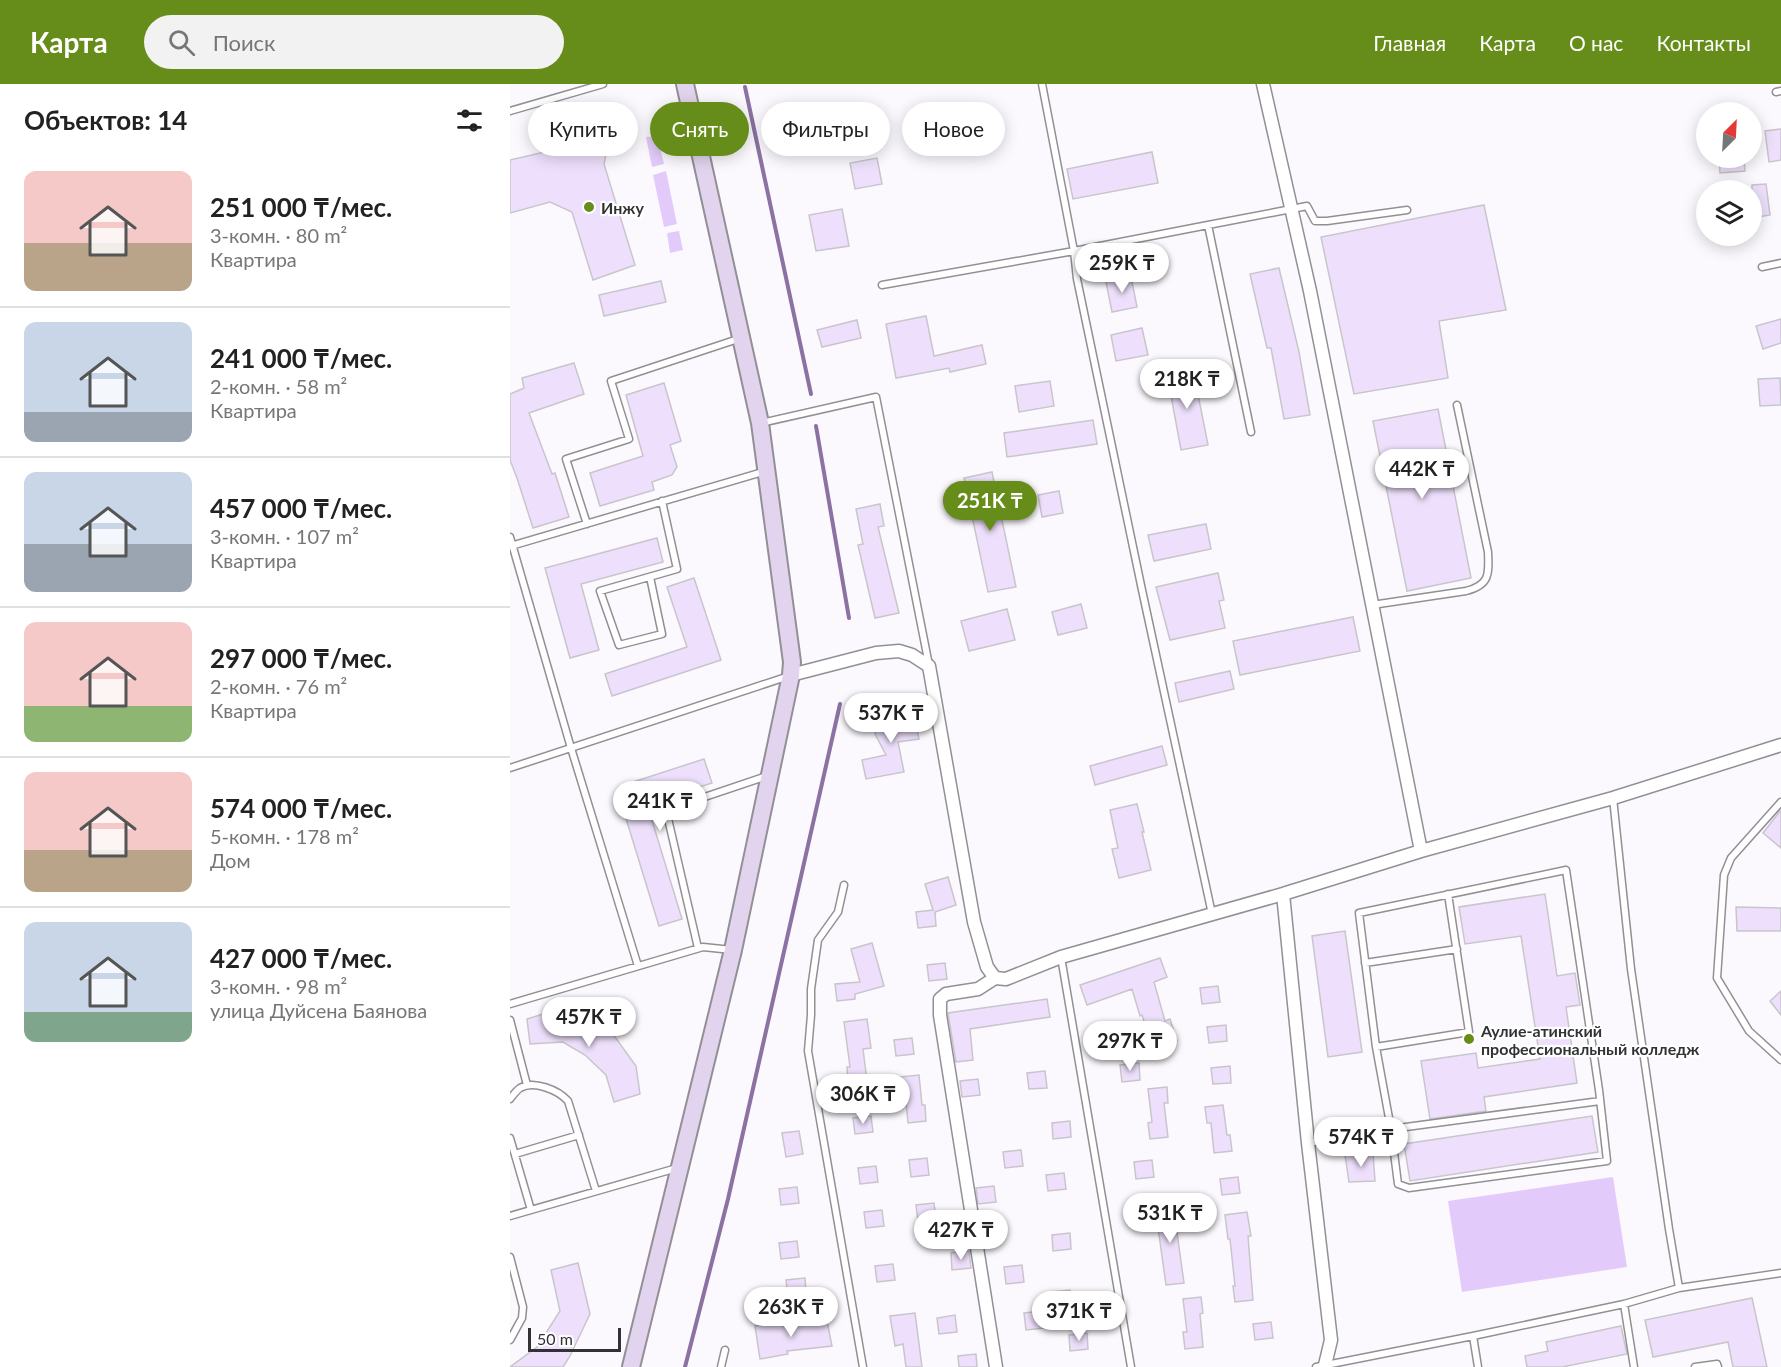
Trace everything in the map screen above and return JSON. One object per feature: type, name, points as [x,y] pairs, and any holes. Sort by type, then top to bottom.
[{"type":"street","points":[[631,1367],[733,950],[792,662],[760,423],[685,84]]},
{"type":"street","points":[[1263,84],[1310,291],[1421,851]]},
{"type":"street","points":[[791,675],[876,653],[899,651],[912,655],[929,666],[974,922],[987,967],[995,978]]},
{"type":"street","points":[[996,1367],[940,1015],[940,999],[945,994],[978,989],[995,978],[1006,979],[1061,957],[1283,894],[1421,851],[1613,798],[1781,745]]},
{"type":"street","points":[[1283,894],[1331,1340],[1322,1366]]},
{"type":"lane","points":[[510,111],[603,84]]},
{"type":"lane","points":[[1042,84],[1074,251],[1077,279],[1212,914]]},
{"type":"lane","points":[[882,285],[1306,206],[1316,221],[1407,210]]},
{"type":"lane","points":[[1208,225],[1251,432]]},
{"type":"lane","points":[[1762,267],[1781,263]]},
{"type":"lane","points":[[587,524],[566,459],[629,439],[611,381],[741,338]]},
{"type":"lane","points":[[760,423],[876,397],[929,666]]},
{"type":"lane","points":[[1372,605],[1466,591],[1478,588],[1487,577],[1488,552],[1457,405]]},
{"type":"lane","points":[[511,546],[766,471]]},
{"type":"lane","points":[[650,577],[662,633],[619,645],[600,591],[677,569],[662,501]]},
{"type":"lane","points":[[510,537],[571,748],[638,966]]},
{"type":"lane","points":[[510,768],[791,675]]},
{"type":"lane","points":[[698,948],[666,810],[770,775]]},
{"type":"lane","points":[[1613,798],[1631,969],[1679,1288]]},
{"type":"lane","points":[[1781,802],[1731,858],[1725,875],[1717,978],[1749,1031],[1781,1060]]},
{"type":"lane","points":[[1566,870],[1607,1161],[1409,1188],[1398,1184],[1391,1129],[1376,1047],[1359,913],[1448,894],[1566,870]]},
{"type":"lane","points":[[844,885],[838,912],[819,940],[811,989],[808,1050],[863,1367]]},
{"type":"lane","points":[[1376,1047],[1469,1032],[1448,894]]},
{"type":"lane","points":[[510,1004],[698,948],[733,950]]},
{"type":"lane","points":[[1365,963],[1457,949]]},
{"type":"lane","points":[[1061,957],[1131,1367]]},
{"type":"lane","points":[[510,1020],[527,1085]]},
{"type":"lane","points":[[510,1099],[518,1089],[527,1085],[546,1087],[563,1095],[568,1101],[596,1191]]},
{"type":"lane","points":[[1308,1143],[1391,1129],[1600,1101]]},
{"type":"lane","points":[[514,1154],[579,1135]]},
{"type":"lane","points":[[510,1138],[531,1210]]},
{"type":"lane","points":[[510,1216],[680,1167]]},
{"type":"lane","points":[[510,1257],[523,1307],[522,1318],[510,1340]]},
{"type":"lane","points":[[1322,1366],[1624,1304],[1679,1288],[1781,1273]]},
{"type":"lane","points":[[1624,1304],[1634,1367]]},
{"type":"lane","points":[[1473,1336],[1478,1367]]},
{"type":"lane","points":[[721,1367],[725,1350]]},
{"type":"lane","points":[[1695,1367],[1717,1364],[1718,1367]]},
{"type":"shaded area","points":[[646,137],[650,137],[650,156],[662,156],[664,164],[652,167]]},
{"type":"shaded area","points":[[666,171],[677,224],[664,227],[653,175]]},
{"type":"shaded area","points":[[679,231],[683,250],[670,253],[667,233]]},
{"type":"shaded area","points":[[1613,1177],[1627,1267],[1462,1292],[1448,1201]]},
{"type":"building","points":[[1781,129],[1781,160],[1769,162],[1765,131]]},
{"type":"building","points":[[1152,152],[1158,183],[1073,199],[1067,169]]},
{"type":"building","name":"Инжу","points":[[528,156],[606,156],[604,164],[635,265],[593,280],[572,212],[550,202],[510,213],[510,160]]},
{"type":"building","points":[[877,158],[882,184],[855,189],[850,163]]},
{"type":"building","points":[[1720,168],[1745,168],[1745,171],[1720,173]]},
{"type":"building","points":[[1762,184],[1766,184],[1770,215],[1762,216]]},
{"type":"building","points":[[1484,205],[1506,310],[1439,321],[1448,378],[1354,394],[1321,237]]},
{"type":"building","points":[[842,209],[849,246],[816,251],[809,215]]},
{"type":"building","points":[[1279,268],[1299,352],[1310,415],[1284,419],[1271,348],[1267,348],[1250,274]]},
{"type":"building","points":[[1131,277],[1137,307],[1112,312],[1106,282]]},
{"type":"building","points":[[661,281],[666,302],[604,316],[599,295]]},
{"type":"building","points":[[926,316],[934,356],[982,345],[986,364],[950,372],[949,368],[896,378],[886,324]]},
{"type":"building","points":[[1781,319],[1781,343],[1763,349],[1756,326]]},
{"type":"building","points":[[857,320],[861,338],[822,347],[817,330]]},
{"type":"building","points":[[1142,328],[1148,355],[1116,361],[1111,335]]},
{"type":"building","points":[[574,363],[584,394],[529,413],[552,474],[555,473],[569,517],[533,528],[510,460],[510,394],[524,388],[522,378]]},
{"type":"building","points":[[1193,369],[1208,445],[1181,450],[1167,374]]},
{"type":"building","points":[[1780,378],[1781,405],[1760,406],[1758,379]]},
{"type":"building","points":[[1050,381],[1054,406],[1019,412],[1015,386]]},
{"type":"building","points":[[664,383],[681,441],[670,445],[677,467],[672,475],[652,482],[654,490],[600,506],[590,473],[643,456],[626,395]]},
{"type":"building","points":[[1438,409],[1471,578],[1407,591],[1373,421]]},
{"type":"building","points":[[1093,420],[1097,444],[1007,457],[1004,433]]},
{"type":"building","points":[[992,472],[1016,587],[988,592],[964,478]]},
{"type":"building","points":[[1059,491],[1063,513],[1042,517],[1038,495]]},
{"type":"building","points":[[880,504],[884,526],[878,527],[899,613],[875,618],[858,545],[863,544],[856,509]]},
{"type":"building","points":[[1206,524],[1211,549],[1154,561],[1148,535]]},
{"type":"building","points":[[657,538],[663,562],[581,584],[599,650],[570,658],[545,568]]},
{"type":"building","points":[[1218,573],[1224,600],[1219,601],[1225,628],[1170,640],[1156,587]]},
{"type":"building","points":[[694,578],[721,660],[612,696],[605,674],[687,647],[667,587]]},
{"type":"building","points":[[1081,604],[1087,628],[1058,635],[1052,612]]},
{"type":"building","points":[[1007,609],[1015,640],[969,651],[961,621]]},
{"type":"building","points":[[1353,617],[1360,651],[1240,675],[1233,641]]},
{"type":"building","points":[[1230,671],[1234,689],[1179,702],[1175,683]]},
{"type":"building","points":[[913,710],[919,739],[898,742],[904,772],[866,779],[862,760],[886,755],[875,734],[883,715]]},
{"type":"building","points":[[1162,746],[1167,765],[1095,785],[1090,766]]},
{"type":"building","points":[[704,759],[712,783],[647,804],[682,919],[659,926],[624,812],[638,808],[630,783]]},
{"type":"building","points":[[1137,804],[1151,870],[1119,878],[1112,849],[1118,848],[1110,810]]},
{"type":"building","points":[[1781,810],[1781,848],[1763,833]]},
{"type":"building","points":[[948,877],[956,905],[935,912],[936,926],[918,928],[916,912],[933,910],[925,884]]},
{"type":"building","name":"Аулие-атинский профессиональный колледж","points":[[1545,894],[1557,976],[1575,973],[1580,1005],[1566,1007],[1577,1083],[1484,1097],[1486,1111],[1430,1119],[1421,1061],[1476,1053],[1478,1068],[1540,1059],[1521,936],[1465,944],[1459,907]]},
{"type":"building","points":[[1736,907],[1781,908],[1781,931],[1737,931]]},
{"type":"building","points":[[1345,931],[1362,1052],[1328,1057],[1312,936]]},
{"type":"building","points":[[872,943],[884,986],[855,994],[855,999],[837,1001],[835,984],[860,982],[851,949]]},
{"type":"building","points":[[1160,958],[1167,977],[1154,982],[1165,1021],[1170,1019],[1177,1041],[1153,1049],[1132,989],[1087,1005],[1080,985]]},
{"type":"building","points":[[945,963],[947,979],[929,981],[927,965]]},
{"type":"building","points":[[1218,986],[1220,1002],[1202,1004],[1200,988]]},
{"type":"building","points":[[1781,991],[1781,1015],[1770,1001]]},
{"type":"building","points":[[1047,999],[1050,1017],[970,1029],[973,1060],[956,1062],[948,1013]]},
{"type":"building","points":[[556,1010],[585,1015],[615,1037],[636,1066],[640,1094],[614,1102],[606,1075],[585,1055],[563,1042],[530,1044],[527,1019]]},
{"type":"building","points":[[867,1019],[871,1048],[863,1049],[867,1081],[848,1083],[847,1067],[850,1067],[844,1022]]},
{"type":"building","points":[[1226,1025],[1227,1041],[1209,1043],[1207,1027]]},
{"type":"building","points":[[912,1038],[914,1054],[896,1056],[894,1040]]},
{"type":"building","points":[[1139,1063],[1140,1080],[1122,1082],[1120,1065]]},
{"type":"building","points":[[1230,1066],[1231,1083],[1213,1084],[1211,1068]]},
{"type":"building","points":[[1045,1071],[1047,1088],[1029,1089],[1027,1073]]},
{"type":"building","points":[[919,1075],[926,1121],[908,1123],[901,1077]]},
{"type":"building","points":[[978,1079],[980,1095],[962,1097],[960,1081]]},
{"type":"building","points":[[1167,1087],[1168,1103],[1164,1103],[1168,1137],[1150,1139],[1148,1123],[1152,1122],[1148,1089]]},
{"type":"building","points":[[1223,1105],[1227,1135],[1230,1135],[1232,1151],[1214,1153],[1211,1123],[1207,1123],[1205,1107]]},
{"type":"building","points":[[871,1116],[873,1132],[855,1134],[853,1118]]},
{"type":"building","points":[[1592,1116],[1598,1152],[1410,1181],[1404,1144]]},
{"type":"building","points":[[1070,1121],[1071,1137],[1053,1139],[1052,1123]]},
{"type":"building","points":[[799,1131],[803,1154],[786,1157],[782,1133]]},
{"type":"building","points":[[1021,1150],[1023,1166],[1005,1168],[1003,1152]]},
{"type":"building","points":[[1373,1153],[1375,1181],[1349,1182],[1345,1155]]},
{"type":"building","points":[[927,1158],[929,1175],[911,1177],[909,1160]]},
{"type":"building","points":[[1152,1160],[1154,1177],[1136,1179],[1134,1162]]},
{"type":"building","points":[[876,1166],[878,1182],[860,1184],[858,1168]]},
{"type":"building","points":[[1064,1173],[1066,1189],[1048,1191],[1046,1175]]},
{"type":"building","points":[[1238,1177],[1240,1193],[1222,1195],[1220,1179]]},
{"type":"building","points":[[994,1186],[996,1202],[978,1204],[976,1188]]},
{"type":"building","points":[[797,1187],[799,1203],[781,1205],[779,1189]]},
{"type":"building","points":[[934,1203],[936,1219],[918,1221],[916,1205]]},
{"type":"building","points":[[1173,1204],[1184,1283],[1166,1285],[1155,1206]]},
{"type":"building","points":[[882,1210],[884,1226],[866,1228],[864,1212]]},
{"type":"building","points":[[1247,1212],[1251,1236],[1248,1236],[1253,1300],[1235,1302],[1230,1239],[1228,1239],[1225,1215]]},
{"type":"building","points":[[1070,1233],[1071,1249],[1053,1251],[1052,1235]]},
{"type":"building","points":[[797,1241],[799,1257],[781,1259],[779,1243]]},
{"type":"building","points":[[969,1251],[971,1268],[952,1270],[951,1253]]},
{"type":"building","points":[[578,1263],[590,1314],[563,1367],[510,1367],[537,1347],[560,1311],[551,1270]]},
{"type":"building","points":[[893,1264],[895,1280],[877,1282],[875,1266]]},
{"type":"building","points":[[1022,1265],[1024,1282],[1006,1284],[1004,1267]]},
{"type":"building","points":[[805,1278],[806,1294],[788,1296],[786,1280]]},
{"type":"building","points":[[1070,1290],[1072,1307],[1054,1308],[1052,1292]]},
{"type":"building","points":[[1201,1297],[1203,1347],[1185,1349],[1183,1332],[1187,1332],[1183,1299]]},
{"type":"building","points":[[1752,1298],[1767,1367],[1733,1367],[1728,1342],[1653,1357],[1645,1320]]},
{"type":"building","points":[[1042,1311],[1044,1328],[1026,1330],[1024,1313]]},
{"type":"building","points":[[915,1313],[922,1367],[906,1367],[903,1344],[895,1346],[890,1316]]},
{"type":"building","points":[[955,1315],[957,1332],[939,1334],[937,1318]]},
{"type":"building","points":[[827,1321],[832,1346],[787,1351],[788,1354],[760,1359],[755,1326],[783,1322],[783,1326]]},
{"type":"building","points":[[1271,1322],[1273,1338],[1255,1340],[1253,1324]]},
{"type":"building","points":[[1621,1326],[1627,1354],[1562,1367],[1527,1367],[1525,1356],[1548,1351],[1546,1342]]},
{"type":"building","points":[[1087,1333],[1088,1349],[1070,1351],[1069,1335]]},
{"type":"building","points":[[976,1354],[977,1367],[959,1367],[958,1356]]},
{"type":"waterway","points":[[745,87],[811,394]]},
{"type":"waterway","points":[[816,426],[849,618]]},
{"type":"waterway","points":[[685,1367],[728,1199],[840,704]]},
{"type":"place","name":"Инжу","points":[[589,207]]},
{"type":"place","name":"Аулие-атинский профессиональный колледж","points":[[1469,1039]]}]
